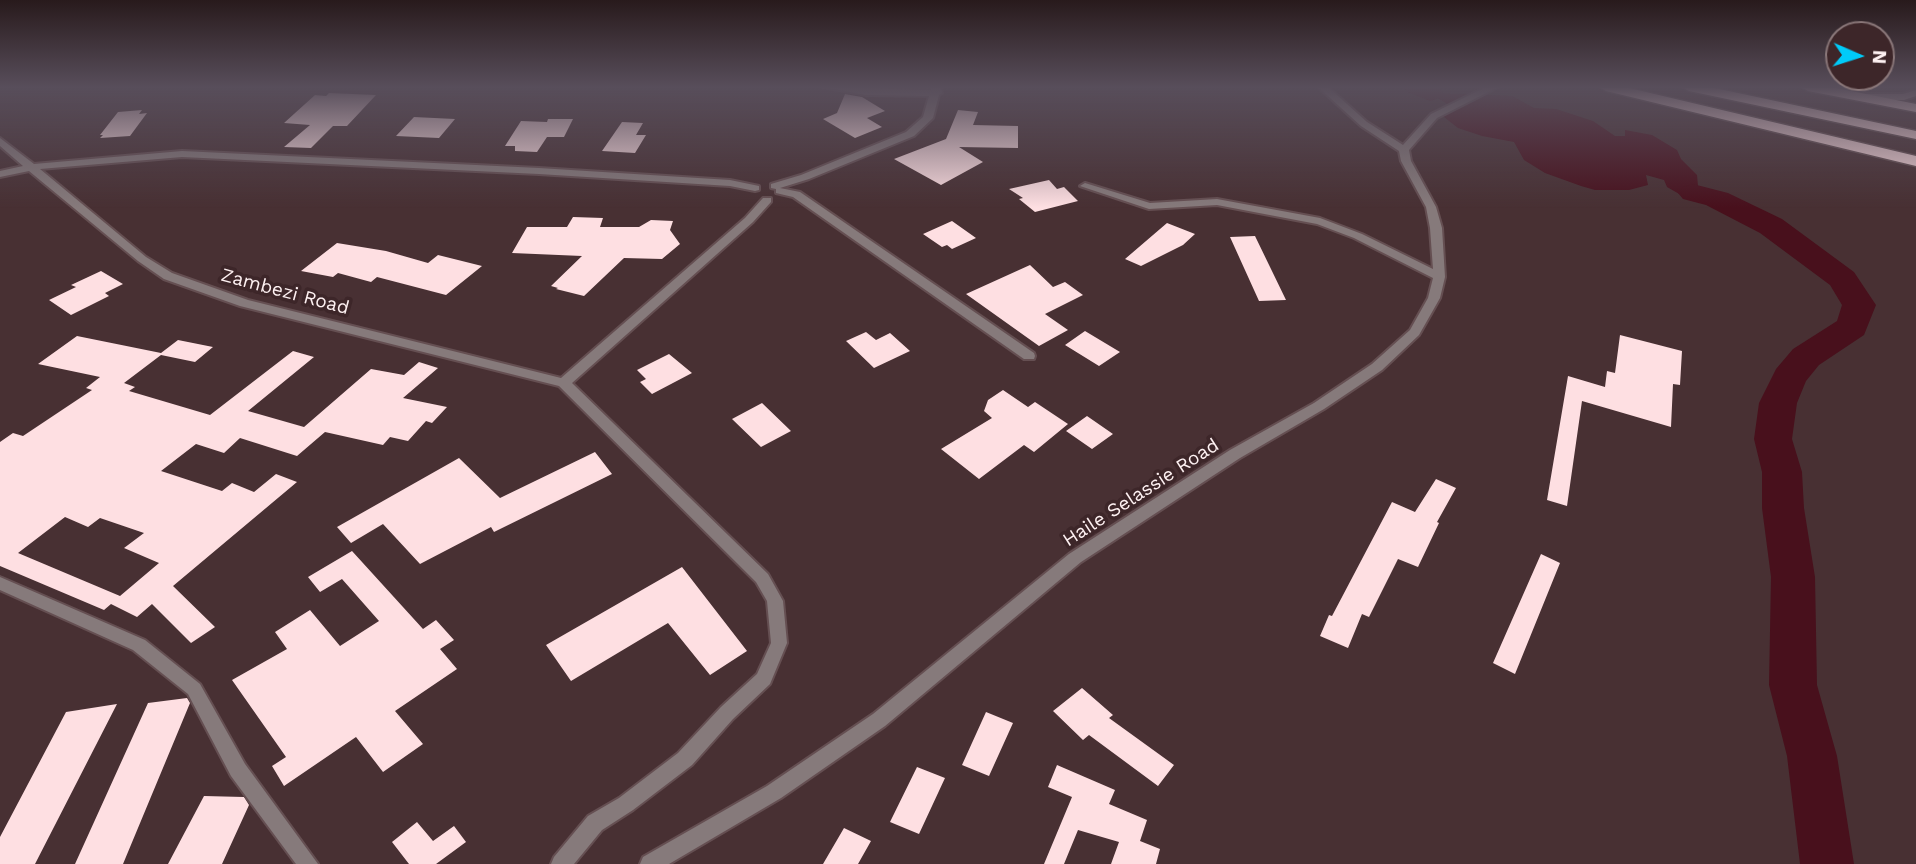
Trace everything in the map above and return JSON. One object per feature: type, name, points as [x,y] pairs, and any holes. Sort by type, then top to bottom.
[{"type":"highway","points":[[1775,127],[1916,161]]},
{"type":"highway","points":[[1880,127],[1916,135]]},
{"type":"street","points":[[561,864],[595,823],[626,804],[685,759],[727,713],[764,679],[779,643],[775,601],[762,578],[564,383],[742,226],[769,191],[910,134],[918,127]]},
{"type":"street","points":[[1369,127],[1404,150],[1424,127]]},
{"type":"street","name":"Zambezi Road","points":[[0,141],[142,259],[168,276],[244,303],[564,383]]},
{"type":"street","name":"Haile Selassie Road","points":[[650,864],[774,792],[879,720],[1075,558],[1235,454],[1319,406],[1377,367],[1415,332],[1434,298],[1439,276],[1436,228],[1431,207],[1406,161],[1404,150]]},
{"type":"street","points":[[0,174],[31,167],[182,154],[539,170],[730,183],[796,194],[1029,356]]},
{"type":"street","points":[[1085,186],[1149,206],[1217,202],[1320,221],[1358,236],[1439,276]]},
{"type":"street","points":[[0,583],[139,645],[194,689],[238,770],[308,864]]},
{"type":"shaded area","points":[[1602,127],[1615,136],[1625,136],[1625,130],[1652,135],[1677,150],[1681,159],[1697,175],[1698,186],[1693,193],[1681,195],[1667,187],[1664,180],[1646,175],[1648,185],[1629,190],[1595,190],[1545,173],[1524,160],[1514,142],[1458,128]]},
{"type":"building","points":[[106,127],[136,127],[130,136],[100,138],[103,135],[100,135]]},
{"type":"building","points":[[307,127],[332,127],[311,148],[284,147]]},
{"type":"building","points":[[404,127],[448,127],[439,138],[396,136]]},
{"type":"building","points":[[517,127],[569,127],[564,137],[547,137],[537,152],[515,151],[515,146],[505,146]]},
{"type":"building","points":[[618,127],[640,127],[636,135],[646,135],[635,153],[602,151]]},
{"type":"building","points":[[837,127],[881,127],[855,138]]},
{"type":"building","points":[[951,127],[1018,127],[1018,148],[959,147],[983,162],[941,185],[894,159],[946,139]]},
{"type":"building","points":[[1049,180],[1057,189],[1064,187],[1078,201],[1035,212],[1019,199],[1023,198],[1009,189]]},
{"type":"building","points":[[573,217],[603,218],[600,227],[639,227],[651,220],[673,221],[670,230],[680,244],[662,259],[624,258],[584,296],[556,289],[558,288],[551,286],[582,256],[512,253],[527,227],[567,227]]},
{"type":"building","points":[[952,221],[976,238],[952,249],[947,245],[942,247],[923,234]]},
{"type":"building","points":[[1167,223],[1195,234],[1183,245],[1141,266],[1125,259]]},
{"type":"building","points":[[1255,236],[1286,300],[1259,301],[1230,237]]},
{"type":"building","points":[[337,243],[386,251],[428,263],[438,255],[482,266],[446,295],[377,277],[371,282],[338,273],[333,277],[301,271]]},
{"type":"building","points":[[1030,265],[1053,287],[1065,282],[1083,295],[1045,314],[1068,330],[1039,346],[966,294]]},
{"type":"building","points":[[101,271],[123,284],[105,293],[109,296],[71,315],[49,300],[76,287],[71,285]]},
{"type":"building","points":[[1085,331],[1120,352],[1099,366],[1065,345]]},
{"type":"building","points":[[866,332],[876,340],[890,333],[910,351],[874,368],[846,341]]},
{"type":"building","points":[[1620,335],[1682,351],[1680,385],[1673,384],[1671,427],[1582,401],[1567,506],[1547,500],[1568,376],[1605,387],[1607,371],[1615,373]]},
{"type":"building","points":[[77,336],[161,353],[178,340],[213,347],[195,362],[161,355],[124,383],[135,387],[129,391],[210,415],[293,351],[314,357],[248,411],[304,427],[371,369],[404,375],[419,362],[438,368],[403,398],[447,407],[432,423],[426,421],[408,441],[390,437],[383,445],[325,432],[297,456],[240,438],[224,453],[196,444],[161,471],[222,491],[232,483],[254,492],[276,474],[297,482],[173,586],[215,627],[191,643],[152,604],[137,617],[111,604],[104,610],[0,566],[0,442],[13,433],[23,436],[92,390],[86,388],[100,377],[38,364]],"holes":[[[65,517],[88,527],[100,518],[144,533],[124,548],[159,563],[120,596],[18,553]]]},
{"type":"building","points":[[669,354],[692,373],[652,394],[640,382],[646,379],[637,370]]},
{"type":"building","points":[[1003,390],[1028,407],[1035,402],[1068,424],[1034,452],[1024,445],[979,479],[941,449],[992,418],[984,411],[988,400]]},
{"type":"building","points":[[762,403],[791,431],[761,447],[732,419]]},
{"type":"building","points":[[1087,416],[1113,434],[1092,449],[1066,431]]},
{"type":"building","points":[[595,452],[612,474],[494,532],[491,527],[420,564],[383,524],[351,543],[337,527],[459,458],[500,498]]},
{"type":"building","points":[[1436,479],[1456,488],[1437,522],[1439,523],[1418,567],[1398,559],[1369,617],[1362,614],[1348,648],[1320,636],[1392,502],[1415,512]]},
{"type":"building","points":[[352,551],[423,629],[436,620],[454,640],[440,649],[457,669],[395,711],[423,744],[383,772],[356,737],[284,786],[272,766],[286,757],[232,680],[287,649],[275,632],[310,610],[340,646],[379,621],[342,579],[320,592],[308,577]]},
{"type":"building","points":[[1541,554],[1560,563],[1515,674],[1493,663]]},
{"type":"building","points":[[682,567],[747,651],[710,675],[668,623],[571,681],[546,645]]},
{"type":"building","points":[[1082,688],[1113,715],[1109,718],[1174,765],[1158,786],[1089,735],[1083,740],[1053,711]]},
{"type":"building","points":[[187,698],[190,703],[123,864],[75,864],[148,703]]},
{"type":"building","points":[[117,704],[35,864],[0,864],[0,837],[66,712]]},
{"type":"building","points":[[986,712],[1013,723],[989,776],[962,765]]},
{"type":"building","points":[[1057,765],[1115,790],[1109,804],[1147,820],[1140,841],[1160,849],[1156,864],[1111,864],[1119,842],[1078,830],[1064,864],[1044,864],[1072,797],[1048,787]]},
{"type":"building","points":[[917,767],[945,778],[919,834],[890,822]]},
{"type":"building","points":[[204,796],[244,797],[249,805],[222,864],[168,864]]},
{"type":"building","points":[[417,822],[433,841],[454,826],[466,842],[436,864],[409,864],[392,842]]},
{"type":"building","points":[[844,828],[871,841],[858,864],[823,864]]},
{"type":"waterway","points":[[1693,193],[1717,199],[1771,226],[1842,279],[1859,305],[1852,327],[1806,357],[1789,377],[1778,403],[1773,439],[1782,472],[1783,508],[1793,577],[1793,685],[1812,756],[1827,864]]}]
